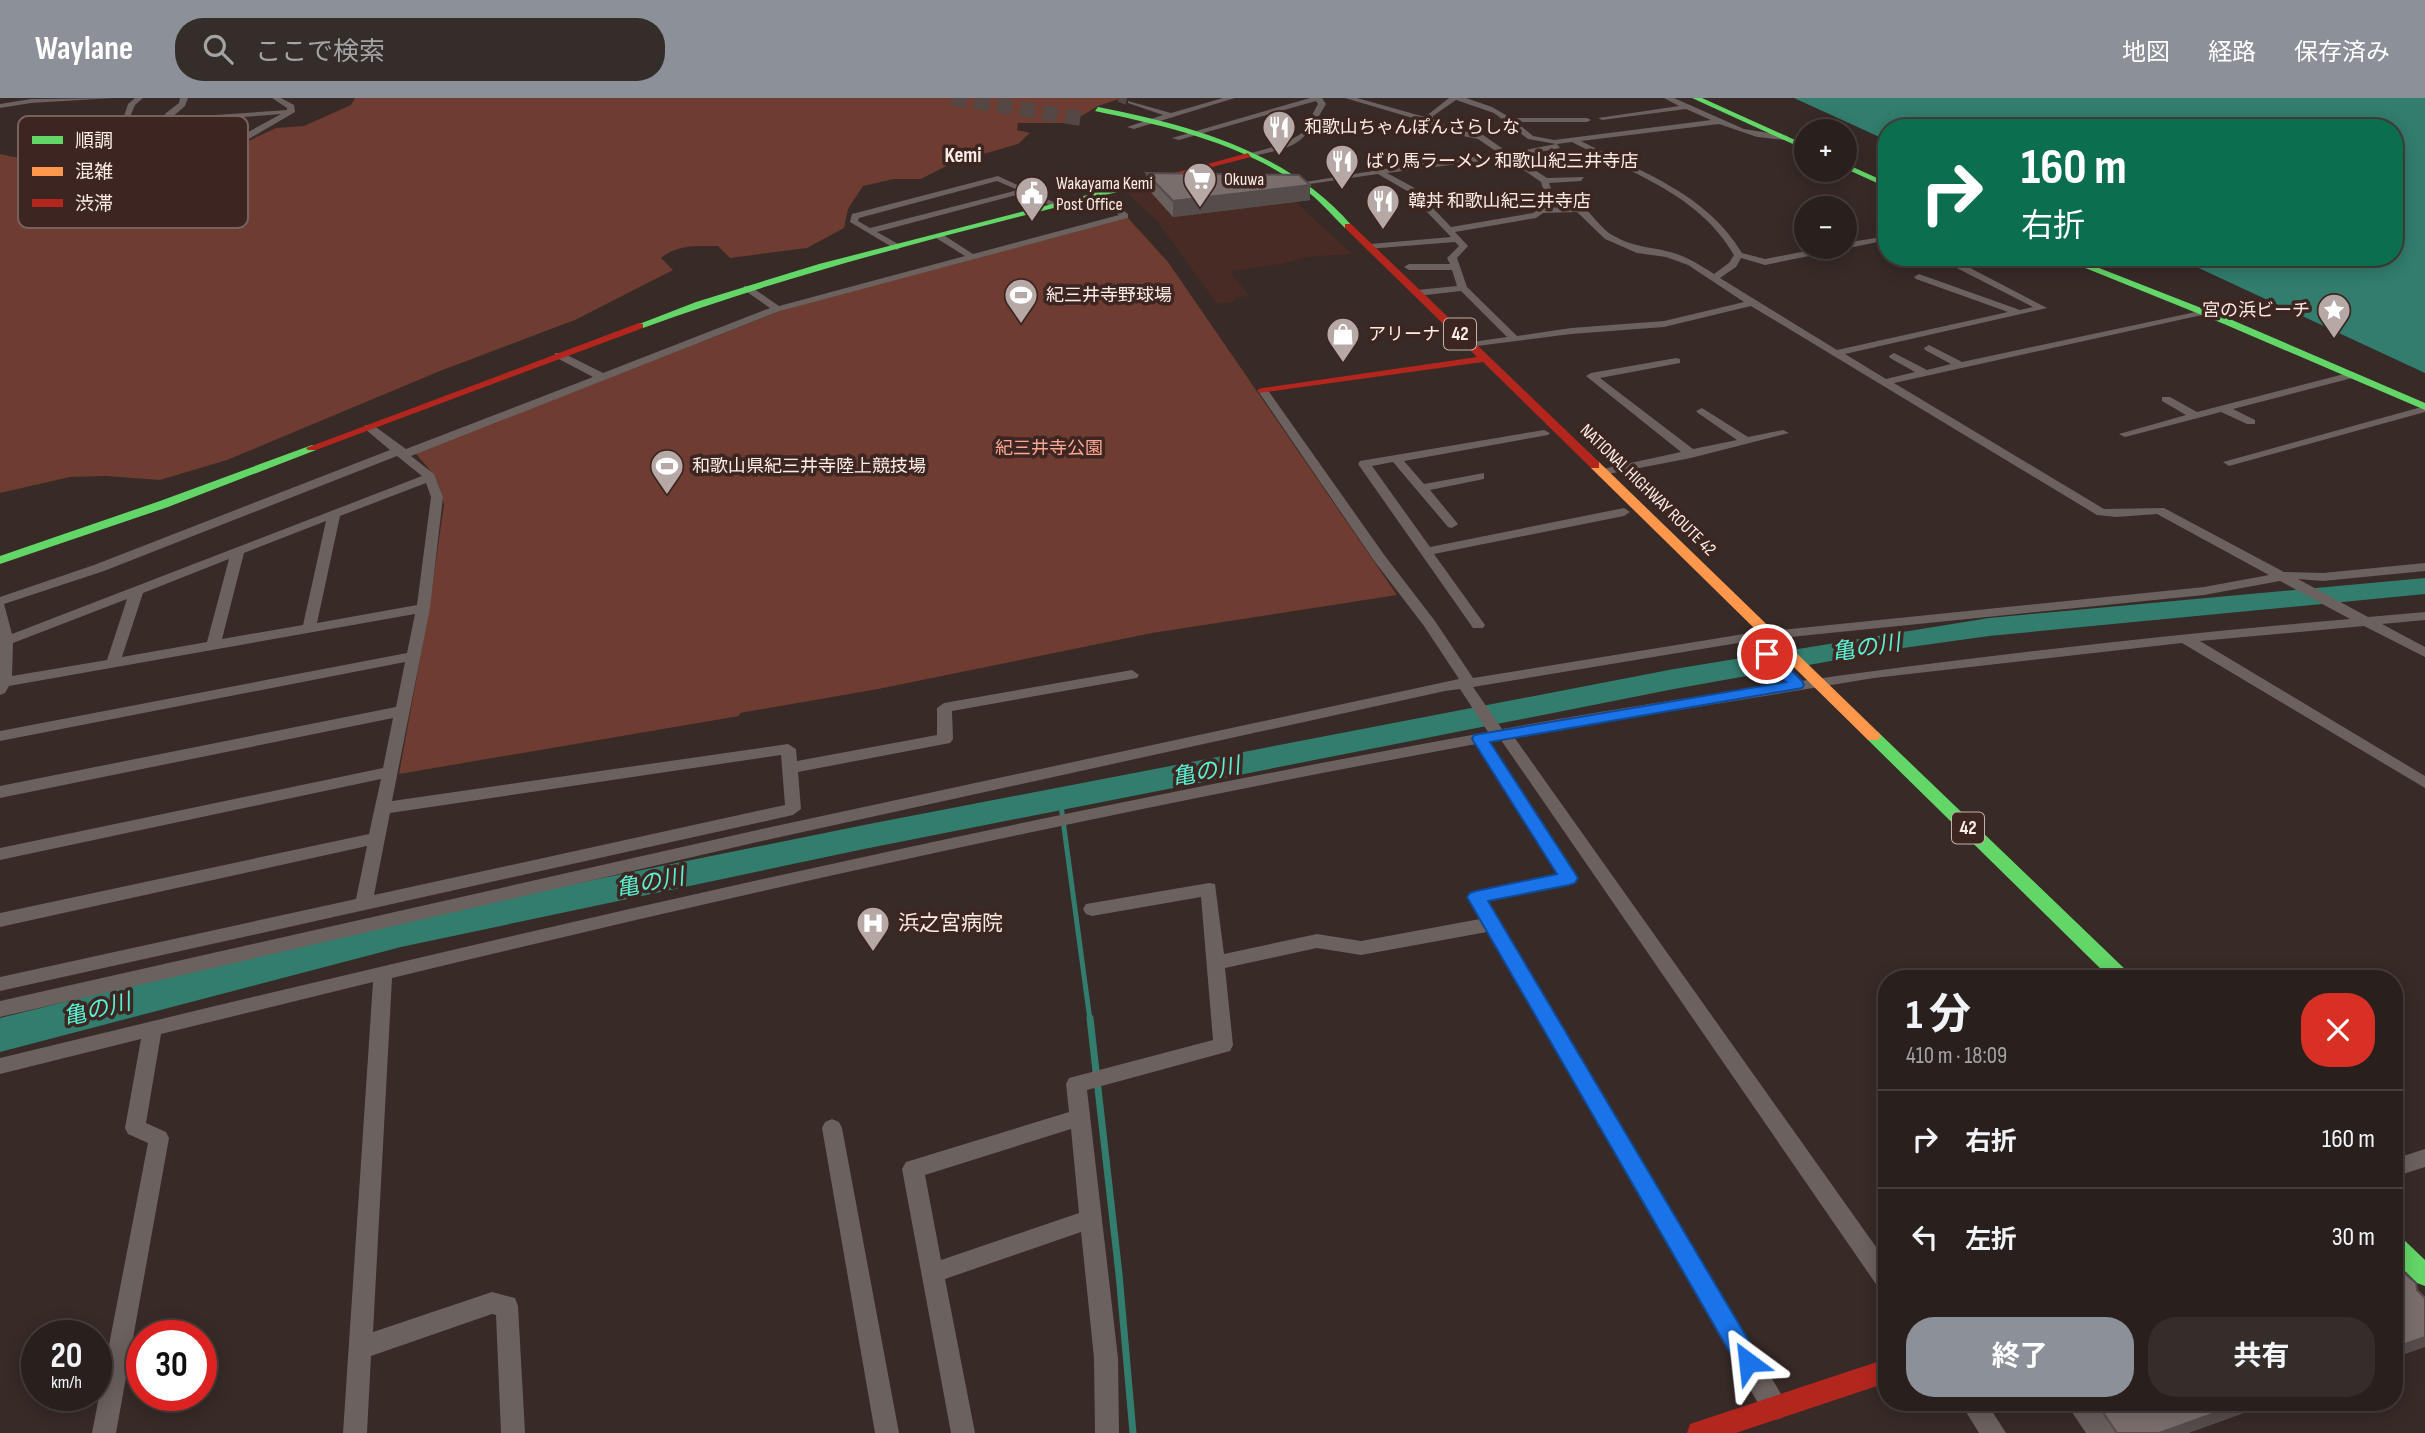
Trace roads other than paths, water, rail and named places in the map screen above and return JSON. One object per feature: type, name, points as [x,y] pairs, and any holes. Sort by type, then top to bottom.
[{"type":"main road","points":[[1693,102],[1794,142]]},
{"type":"main road","name":"NATIONAL HIGHWAY ROUTE 42","points":[[1098,109],[1162,117],[1242,157],[1314,204],[1602,473],[1771,637],[1806,684]]},
{"type":"main road","name":"NATIONAL HIGHWAY ROUTE 42","points":[[1084,119],[1131,127],[1242,157],[1303,183],[1417,293],[1544,433],[1752,639],[1806,684],[2113,970]]},
{"type":"main road","points":[[0,560],[164,504],[559,355],[747,288],[1242,157]]},
{"type":"main road","points":[[1857,171],[1878,180]]},
{"type":"main road","points":[[2085,266],[2202,312],[2425,408]]},
{"type":"main road","points":[[1262,391],[1471,353]]},
{"type":"main road","points":[[2403,1254],[2425,1275]]},
{"type":"main road","points":[[1699,1433],[1878,1374]]},
{"type":"street","points":[[8,114],[3,105],[110,98]]},
{"type":"street","points":[[127,116],[132,104],[139,98]]},
{"type":"street","points":[[168,116],[182,104],[184,98]]},
{"type":"street","points":[[276,98],[292,107],[291,111]]},
{"type":"street","points":[[1131,127],[1231,98]]},
{"type":"street","points":[[1176,138],[1318,98],[1322,104],[1305,134],[1287,146],[1242,157]]},
{"type":"street","points":[[1349,98],[1429,120],[1451,131],[1480,137],[1545,181],[1581,179]]},
{"type":"street","points":[[1429,120],[1429,115],[1455,98],[1478,103],[1508,120],[1524,134],[1540,141],[1574,140],[1724,121]]},
{"type":"street","points":[[1668,98],[1693,102],[1724,121],[1768,138],[1785,138]]},
{"type":"street","points":[[1130,102],[1162,117]]},
{"type":"street","points":[[1602,118],[1693,102]]},
{"type":"street","points":[[228,116],[291,111]]},
{"type":"street","points":[[248,136],[291,111]]},
{"type":"street","points":[[1508,120],[1587,120]]},
{"type":"street","points":[[1574,140],[1669,187],[1718,224],[1739,255],[1765,261],[1794,256]]},
{"type":"street","points":[[1303,183],[1507,156],[1558,146],[1553,142]]},
{"type":"street","points":[[1380,172],[1410,189],[1464,246],[1452,258],[1462,288],[1515,339]]},
{"type":"street","points":[[897,247],[854,222],[855,216],[998,177],[1056,205]]},
{"type":"street","points":[[1545,181],[1547,191],[1553,198],[1569,201],[1608,237],[1640,251],[1668,254],[1686,250]]},
{"type":"street","points":[[869,231],[1024,191]]},
{"type":"street","points":[[0,601],[99,568],[777,309],[1125,216],[1098,193]]},
{"type":"street","points":[[1450,230],[1536,215],[1541,211],[1580,209]]},
{"type":"street","points":[[939,236],[972,257]]},
{"type":"street","points":[[1370,247],[1458,239]]},
{"type":"street","points":[[1857,243],[1873,240]]},
{"type":"street","points":[[1668,254],[1715,277],[1752,303],[2101,513],[2118,515],[2147,509],[2160,511],[2425,653]]},
{"type":"street","points":[[1715,277],[1733,265],[1739,255]]},
{"type":"street","points":[[1837,353],[2042,308],[1960,266]]},
{"type":"street","points":[[1409,267],[1454,267]]},
{"type":"street","points":[[1919,278],[2019,313]]},
{"type":"street","points":[[747,288],[777,309]]},
{"type":"street","points":[[1417,293],[1462,288]]},
{"type":"street","points":[[1471,353],[1515,339],[1581,330],[1664,324],[1752,303]]},
{"type":"street","points":[[1885,382],[2202,312]]},
{"type":"street","points":[[1929,348],[1962,366]]},
{"type":"street","points":[[559,355],[602,377]]},
{"type":"street","points":[[1894,356],[1925,373]]},
{"type":"street","points":[[1676,361],[1591,376],[1691,454]]},
{"type":"street","points":[[2125,434],[2352,375]]},
{"type":"street","points":[[1262,391],[1380,559],[1430,624],[1495,736],[1569,878],[1476,897],[1775,1408]]},
{"type":"street","points":[[2166,399],[2196,416]]},
{"type":"street","points":[[2229,462],[2425,408]]},
{"type":"street","points":[[2222,409],[2251,422]]},
{"type":"street","points":[[1702,411],[1746,441]]},
{"type":"street","points":[[364,902],[423,608],[438,497],[430,477],[403,452],[369,427]]},
{"type":"street","points":[[1478,625],[1364,464],[1544,433]]},
{"type":"street","points":[[1602,473],[1783,433]]},
{"type":"street","points":[[1396,458],[1452,524]]},
{"type":"street","points":[[1422,488],[1480,476]]},
{"type":"street","points":[[4,642],[430,477]]},
{"type":"street","points":[[1426,552],[1624,512]]},
{"type":"street","points":[[309,628],[334,514]]},
{"type":"street","points":[[213,645],[238,551]]},
{"type":"street","points":[[0,1009],[771,833],[1466,684],[1752,639],[2204,591],[2287,579],[2425,567]]},
{"type":"street","points":[[113,663],[137,590]]},
{"type":"street","points":[[0,607],[4,642],[1,685],[423,608]]},
{"type":"street","points":[[0,1066],[383,973],[1064,820],[1495,736],[1806,684],[1984,659],[2362,619],[2425,616]]},
{"type":"street","points":[[2183,637],[2425,783]]},
{"type":"street","points":[[0,736],[413,656]]},
{"type":"street","points":[[789,768],[945,739],[944,708],[1132,675]]},
{"type":"street","points":[[0,792],[402,711]]},
{"type":"street","points":[[1495,736],[1878,1268]]},
{"type":"street","points":[[0,984],[793,809],[788,749],[383,808]]},
{"type":"street","points":[[0,854],[390,772]]},
{"type":"street","points":[[0,920],[377,838]]},
{"type":"street","points":[[1092,909],[1209,889],[1223,1045],[1076,1084],[1106,1358],[1107,1433]]},
{"type":"street","points":[[1217,963],[1317,941],[1361,948],[1492,924]]},
{"type":"street","points":[[355,1433],[383,973]]},
{"type":"street","points":[[104,1433],[159,1138],[135,1128],[152,1029]]},
{"type":"street","points":[[962,1433],[913,1169],[1079,1118]]},
{"type":"street","points":[[832,1128],[887,1433]]},
{"type":"street","points":[[2403,1165],[2425,1158]]},
{"type":"street","points":[[933,1273],[1090,1219]]},
{"type":"street","points":[[360,1348],[492,1303],[507,1306],[513,1433]]},
{"type":"street","points":[[1978,1411],[1994,1433]]},
{"type":"water","points":[[1794,98],[2425,98],[2425,373],[2194,266],[2403,266],[2403,119],[1878,119],[1878,136],[1857,127],[1857,119],[1840,119]]},
{"type":"waterway","name":"亀の川","points":[[0,1035],[401,933],[864,837],[1674,679],[1903,639],[1989,627],[2425,586]]},
{"type":"waterway","points":[[1060,798],[1090,1020]]},
{"type":"waterway","points":[[1090,1018],[1119,1274],[1133,1433]]},
{"type":"tunnel","points":[[952,98],[1084,119]]},
{"type":"tunnel","points":[[1119,98],[1130,102]]},
{"type":"place","name":"和歌山ちゃんぽんさらしな","points":[[1279,157]]},
{"type":"place","name":"ばり馬ラーメン 和歌山紀三井寺店","points":[[1342,191]]},
{"type":"place","name":"Okuwa","points":[[1200,209]]},
{"type":"place","name":"Wakayama Kemi Post Office","points":[[1032,223]]},
{"type":"place","name":"韓丼 和歌山紀三井寺店","points":[[1383,231]]},
{"type":"place","name":"紀三井寺野球場","points":[[1021,325]]},
{"type":"place","name":"宮の浜ビーチ","points":[[2334,340]]},
{"type":"place","name":"アリーナ","points":[[1343,364]]},
{"type":"place","name":"和歌山県紀三井寺陸上競技場","points":[[667,496]]},
{"type":"place","name":"浜之宮病院","points":[[873,953]]},
{"type":"district","name":"Kemi","points":[[963,155]]},
{"type":"park label","name":"紀三井寺公園","points":[[1049,448]]}]
